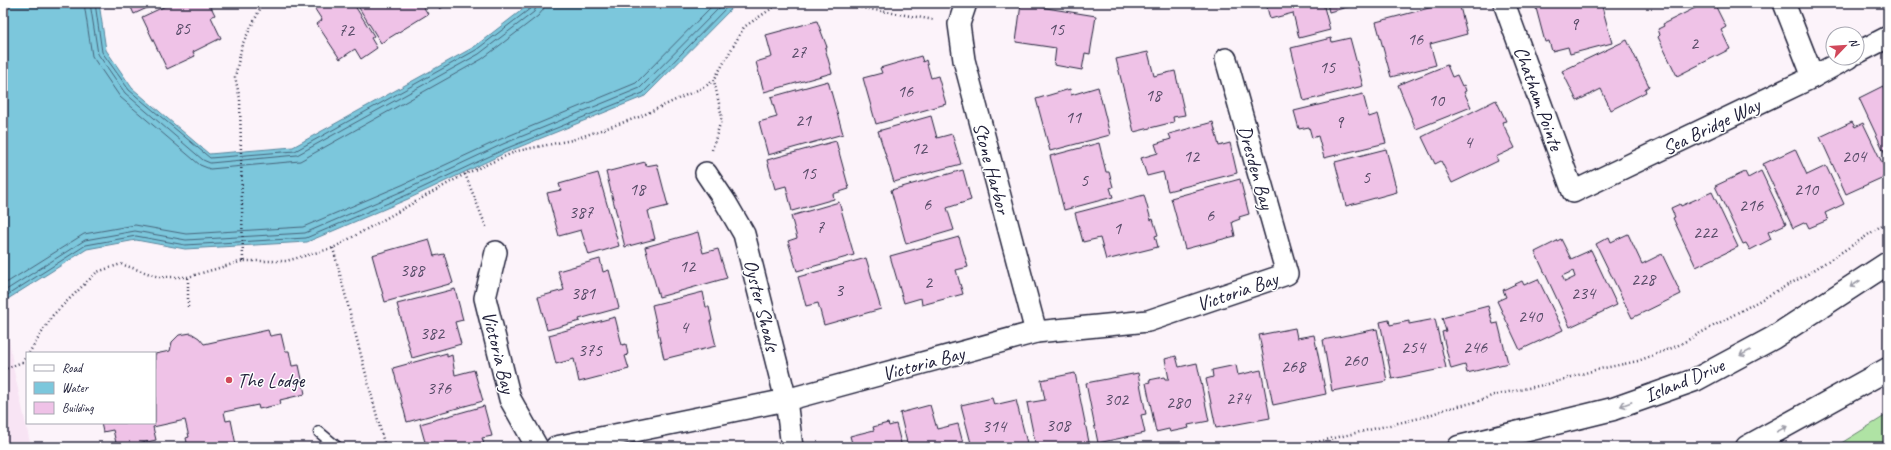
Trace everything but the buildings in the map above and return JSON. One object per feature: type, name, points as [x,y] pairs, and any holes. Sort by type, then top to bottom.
[{"type":"main road","name":"Island Drive","points":[[1459,447],[1613,409],[1695,380],[1773,338],[1888,263]]},
{"type":"main road","points":[[1747,447],[1888,369]]},
{"type":"street","name":"Stone Harbor","points":[[966,3],[959,24],[964,60],[1036,332]]},
{"type":"street","name":"Chatham Pointe","points":[[1504,3],[1573,192]]},
{"type":"street","points":[[1784,3],[1813,77]]},
{"type":"street","points":[[1865,49],[1888,37]]},
{"type":"street","name":"Dresden Bay","points":[[1226,59],[1287,274]]},
{"type":"street","name":"Sea Bridge Way","points":[[1573,192],[1833,66]]},
{"type":"street","name":"Oyster Shoals","points":[[706,174],[726,203],[744,234],[786,400],[792,447]]},
{"type":"street","name":"Victoria Bay","points":[[496,252],[485,298],[510,399],[537,447]]},
{"type":"street","name":"Victoria Bay","points":[[556,447],[786,400],[1036,332],[1148,321],[1287,274]]},
{"type":"lane","points":[[319,432],[337,447]]},
{"type":"path","points":[[243,261],[240,99],[234,77],[242,45],[263,3]]},
{"type":"path","points":[[30,352],[53,315],[97,272],[121,264],[159,277],[188,277],[243,261],[286,261],[333,248],[465,174],[517,151],[572,140],[639,117],[714,80],[744,27],[780,3]]},
{"type":"path","points":[[833,3],[959,24]]},
{"type":"path","points":[[706,174],[722,116],[714,80]]},
{"type":"path","points":[[465,174],[496,252]]},
{"type":"path","points":[[1296,447],[1424,417],[1446,409],[1476,402],[1494,395],[1548,384],[1595,370],[1638,361],[1677,346],[1806,275],[1888,221]]},
{"type":"path","points":[[333,248],[386,447]]},
{"type":"path","points":[[188,277],[188,307]]},
{"type":"path","points":[[3,370],[22,362],[26,357]]},
{"type":"shaded area","points":[[3,302],[14,371],[31,447],[3,447]]},
{"type":"green space","points":[[1888,414],[1888,447],[1835,447]]},
{"type":"water","points":[[3,3],[99,3],[106,50],[132,88],[209,154],[293,147],[474,47],[531,3],[737,3],[645,96],[507,152],[408,199],[307,242],[185,249],[136,240],[87,249],[3,302]]},
{"type":"place","name":"The Lodge","points":[[229,380]]}]
